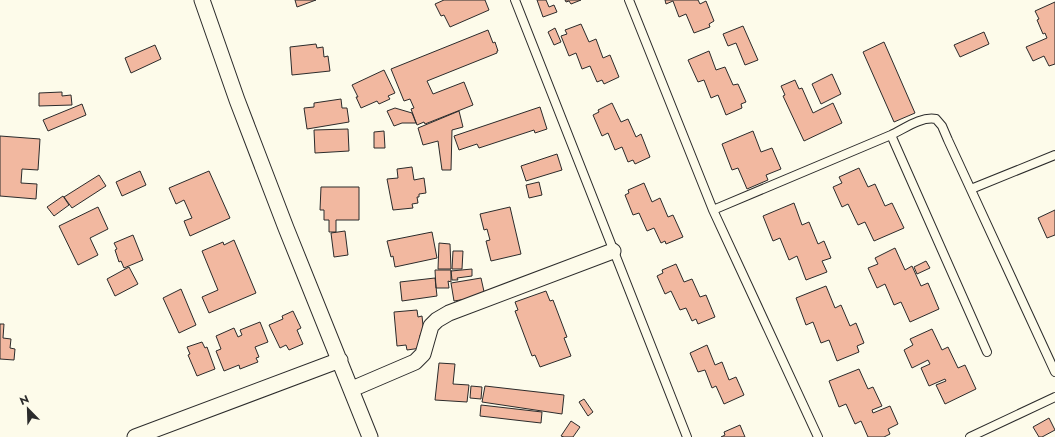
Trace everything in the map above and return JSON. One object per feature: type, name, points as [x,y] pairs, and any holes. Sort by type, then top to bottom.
[{"type":"street","points":[[202,0],[286,228],[370,437]]},
{"type":"street","points":[[352,389],[415,362],[423,354],[431,326],[437,320],[449,313],[613,251]]},
{"type":"street","points":[[135,437],[340,360]]},
{"type":"lane","points":[[515,0],[613,251],[688,437]]},
{"type":"lane","points":[[629,0],[713,210],[818,437]]},
{"type":"lane","points":[[713,210],[891,135],[920,121],[930,118],[936,119],[942,126],[1055,372]]},
{"type":"lane","points":[[891,135],[987,352]]},
{"type":"lane","points":[[971,189],[1055,155]]},
{"type":"lane","points":[[970,437],[1055,397]]},
{"type":"building","points":[[295,0],[316,0],[297,7]]},
{"type":"building","points":[[444,0],[485,0],[489,10],[450,27],[444,15],[441,16],[435,4]]},
{"type":"building","points":[[537,0],[546,0],[549,7],[554,5],[557,12],[543,17]]},
{"type":"building","points":[[565,0],[581,0],[571,4],[569,1],[566,2]]},
{"type":"building","points":[[665,0],[698,0],[700,4],[706,1],[714,21],[709,24],[710,27],[694,33],[686,14],[679,17],[673,1],[666,4]]},
{"type":"building","points":[[1055,2],[1055,64],[1049,66],[1044,56],[1033,61],[1026,47],[1047,38],[1045,33],[1043,34],[1035,11]]},
{"type":"building","points":[[581,24],[589,42],[596,39],[603,58],[610,55],[619,77],[604,84],[602,80],[597,82],[590,66],[582,69],[576,53],[569,56],[561,36],[567,34],[565,30]]},
{"type":"building","points":[[743,26],[758,60],[745,65],[736,43],[728,46],[723,34]]},
{"type":"building","points":[[555,28],[561,42],[554,45],[548,32]]},
{"type":"building","points":[[488,30],[493,43],[495,42],[498,51],[497,53],[427,81],[433,94],[464,82],[473,105],[425,124],[424,122],[417,125],[411,109],[414,108],[410,99],[404,101],[391,69]]},
{"type":"building","points":[[984,32],[989,44],[960,57],[954,45]]},
{"type":"building","points":[[884,42],[915,113],[894,122],[863,52]]},
{"type":"building","points":[[316,44],[317,48],[323,47],[324,57],[328,56],[330,71],[292,75],[290,47]]},
{"type":"building","points":[[155,45],[161,59],[131,73],[125,58]]},
{"type":"building","points":[[709,51],[716,70],[725,67],[733,85],[738,84],[746,102],[741,104],[742,108],[726,115],[718,95],[711,98],[704,80],[698,82],[688,60]]},
{"type":"building","points":[[384,70],[395,93],[388,96],[390,99],[379,104],[377,101],[361,108],[356,97],[358,97],[352,85]]},
{"type":"building","points":[[832,74],[841,94],[821,104],[812,84]]},
{"type":"building","points":[[795,80],[799,89],[802,88],[813,113],[833,103],[842,123],[804,141],[783,96],[785,95],[781,86]]},
{"type":"building","points":[[62,92],[62,96],[71,95],[72,105],[39,106],[39,93]]},
{"type":"building","points":[[341,99],[342,108],[347,108],[349,122],[307,129],[304,108],[314,107],[314,103]]},
{"type":"building","points":[[612,103],[621,122],[628,119],[636,137],[641,134],[650,157],[635,164],[633,160],[628,162],[622,147],[615,150],[608,133],[602,136],[593,115],[599,112],[598,110]]},
{"type":"building","points":[[82,104],[86,115],[48,131],[43,120]]},
{"type":"building","points":[[540,107],[547,129],[535,133],[534,130],[479,148],[477,144],[459,150],[454,136]]},
{"type":"building","points":[[395,108],[412,113],[416,123],[402,123],[394,126],[387,111]]},
{"type":"building","points":[[459,111],[463,127],[452,130],[451,170],[442,170],[438,141],[423,145],[418,128]]},
{"type":"building","points":[[348,129],[349,151],[315,153],[314,130]]},
{"type":"building","points":[[384,131],[385,148],[374,148],[374,132]]},
{"type":"building","points":[[753,131],[761,152],[772,148],[781,169],[766,175],[768,180],[747,189],[738,168],[732,170],[722,144]]},
{"type":"building","points":[[0,136],[40,139],[38,170],[22,169],[21,183],[37,184],[36,199],[0,196]]},
{"type":"building","points":[[557,154],[562,170],[526,181],[521,166]]},
{"type":"building","points":[[412,167],[414,180],[424,178],[426,193],[419,194],[419,197],[417,197],[418,203],[412,204],[413,208],[393,210],[387,179],[398,178],[397,169]]},
{"type":"building","points":[[859,168],[868,187],[875,184],[885,206],[892,203],[904,228],[874,241],[865,222],[858,225],[848,204],[842,207],[833,187],[842,183],[839,177]]},
{"type":"building","points":[[140,171],[146,185],[122,196],[116,182]]},
{"type":"building","points":[[209,171],[230,218],[190,236],[184,221],[192,218],[184,200],[176,204],[169,188]]},
{"type":"building","points":[[99,175],[106,186],[72,208],[64,197]]},
{"type":"building","points":[[539,182],[542,195],[529,198],[526,185]]},
{"type":"building","points":[[644,183],[652,202],[660,198],[668,217],[673,215],[683,237],[666,244],[665,241],[661,243],[654,228],[647,231],[639,213],[633,215],[625,195],[629,193],[628,190]]},
{"type":"building","points":[[321,187],[359,187],[359,220],[336,220],[336,232],[329,232],[329,220],[324,220],[324,210],[320,210]]},
{"type":"building","points":[[63,196],[69,205],[54,216],[47,207]]},
{"type":"building","points":[[794,203],[802,225],[809,222],[818,244],[824,241],[831,258],[822,261],[827,272],[806,280],[797,256],[789,260],[780,238],[773,241],[763,216]]},
{"type":"building","points":[[98,207],[108,229],[90,238],[98,255],[78,265],[59,226]]},
{"type":"building","points":[[510,207],[521,254],[491,261],[486,241],[490,240],[487,229],[484,230],[480,214]]},
{"type":"building","points":[[1055,210],[1055,235],[1047,238],[1038,218]]},
{"type":"building","points":[[345,231],[348,255],[334,257],[331,233]]},
{"type":"building","points":[[432,232],[437,258],[395,267],[393,256],[391,257],[387,241]]},
{"type":"building","points":[[133,235],[143,260],[124,268],[121,261],[119,262],[115,250],[117,249],[114,243]]},
{"type":"building","points":[[234,240],[256,293],[209,313],[202,297],[218,290],[202,251],[223,242],[224,245]]},
{"type":"building","points":[[439,243],[450,244],[451,269],[438,269]]},
{"type":"building","points":[[895,248],[905,270],[912,266],[921,286],[928,283],[939,309],[910,322],[901,302],[894,305],[885,284],[877,288],[868,268],[878,264],[875,258]]},
{"type":"building","points":[[453,251],[463,251],[462,269],[452,269]]},
{"type":"building","points":[[926,261],[930,268],[917,274],[914,267]]},
{"type":"building","points":[[676,264],[684,282],[692,279],[700,297],[706,295],[715,317],[698,324],[696,319],[692,321],[686,308],[680,310],[671,291],[665,294],[657,276],[663,273],[662,270]]},
{"type":"building","points":[[129,267],[138,284],[115,296],[107,279]]},
{"type":"building","points":[[472,269],[472,276],[452,280],[451,271]]},
{"type":"building","points":[[435,270],[451,270],[451,282],[448,281],[449,288],[436,288]]},
{"type":"building","points":[[435,278],[437,296],[402,301],[400,282]]},
{"type":"building","points":[[481,278],[485,296],[454,301],[451,283]]},
{"type":"building","points":[[826,286],[835,308],[841,305],[850,326],[856,323],[864,343],[857,346],[859,352],[837,361],[829,340],[821,343],[813,322],[806,325],[796,298]]},
{"type":"building","points":[[181,289],[196,325],[179,333],[163,298]]},
{"type":"building","points":[[546,291],[550,301],[553,300],[567,337],[564,338],[571,356],[540,367],[535,355],[532,356],[515,311],[518,310],[515,302]]},
{"type":"building","points":[[417,310],[418,317],[422,316],[424,335],[420,335],[421,348],[407,350],[406,345],[397,346],[394,312]]},
{"type":"building","points":[[293,311],[301,328],[297,330],[303,344],[289,350],[286,345],[280,348],[269,325],[283,319],[282,316]]},
{"type":"building","points":[[260,322],[268,342],[255,347],[259,357],[256,358],[258,362],[240,369],[239,365],[224,371],[216,351],[221,349],[216,336],[234,328],[238,337],[242,335],[240,330]]},
{"type":"building","points":[[0,324],[4,324],[3,338],[11,339],[10,348],[15,349],[14,360],[0,359]]},
{"type":"building","points":[[932,329],[942,350],[948,347],[958,368],[965,365],[976,389],[945,404],[936,385],[946,381],[945,379],[929,386],[921,368],[930,364],[928,360],[912,368],[904,350],[913,345],[910,339]]},
{"type":"building","points":[[202,342],[205,348],[207,347],[215,369],[197,376],[188,355],[190,354],[187,347]]},
{"type":"building","points":[[707,345],[715,365],[722,362],[729,380],[736,377],[744,395],[724,404],[716,386],[712,388],[705,370],[698,372],[690,353]]},
{"type":"building","points":[[439,363],[455,364],[453,384],[469,385],[467,402],[435,400]]},
{"type":"building","points":[[859,369],[868,389],[873,387],[882,406],[872,410],[873,413],[890,406],[898,424],[888,429],[890,434],[884,437],[868,437],[861,421],[855,424],[846,404],[839,407],[829,381]]},
{"type":"building","points":[[471,386],[482,387],[481,399],[470,398]]},
{"type":"building","points":[[485,386],[564,395],[562,414],[482,402]]},
{"type":"building","points":[[584,399],[593,412],[588,416],[579,402]]},
{"type":"building","points":[[481,405],[542,412],[541,423],[480,416]]},
{"type":"building","points":[[1049,418],[1055,430],[1042,437],[1039,437],[1033,427]]},
{"type":"building","points":[[571,421],[580,427],[573,437],[561,436]]},
{"type":"building","points":[[740,425],[745,437],[721,437],[725,435],[724,432]]}]
